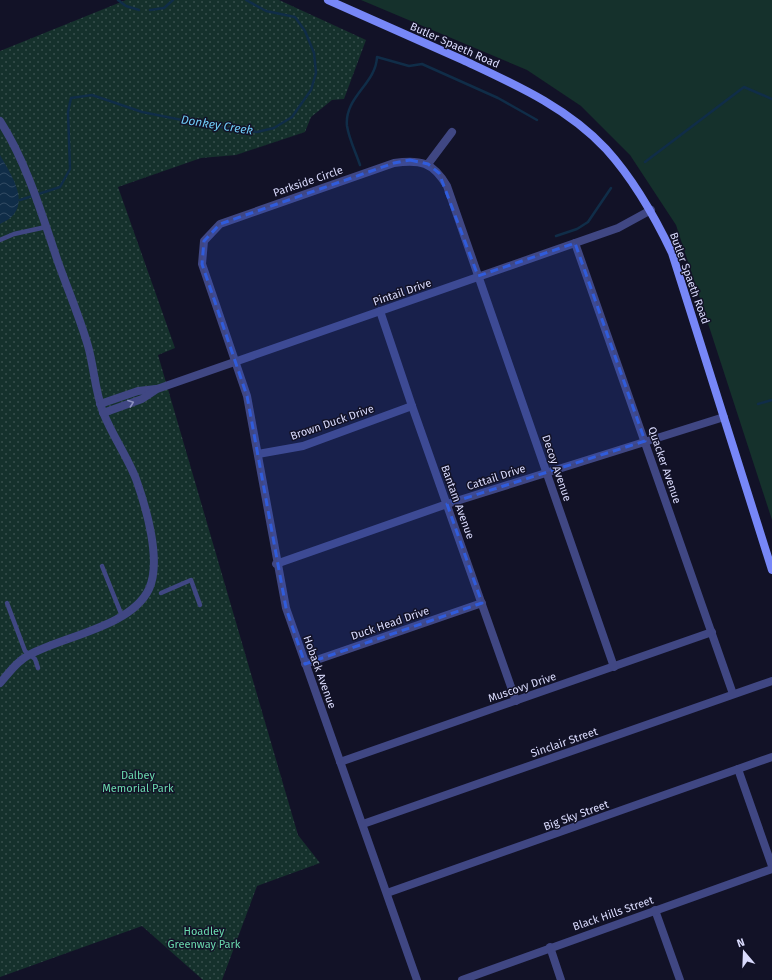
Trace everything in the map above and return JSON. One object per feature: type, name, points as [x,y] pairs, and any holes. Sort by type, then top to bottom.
[{"type":"main road","name":"Butler Spaeth Road","points":[[328,0],[517,85],[569,116],[605,148],[630,178],[651,210],[672,253],[772,570]]},
{"type":"street","points":[[0,121],[18,154],[46,226],[88,345],[100,404],[136,479],[154,547],[154,572],[149,589],[136,604],[122,616],[94,629],[29,654],[19,662],[0,683]]},
{"type":"street","points":[[452,132],[428,164],[439,173],[447,186],[478,276]]},
{"type":"street","name":"Parkside Circle","points":[[236,362],[202,264],[204,241],[220,224],[394,162],[410,160],[428,164]]},
{"type":"street","name":"Pintail Drive","points":[[100,404],[138,391],[157,389],[618,228],[651,210]]},
{"type":"street","name":"Quacker Avenue","points":[[575,243],[733,694]]},
{"type":"street","name":"Decoy Avenue","points":[[478,276],[614,667]]},
{"type":"street","name":"Bantam Avenue","points":[[380,311],[516,701]]},
{"type":"street","name":"Hoback Avenue","points":[[236,362],[247,396],[276,564],[286,608],[417,980]]},
{"type":"street","name":"Pintail Drive","points":[[103,412],[142,399],[157,389]]},
{"type":"street","name":"Brown Duck Drive","points":[[258,454],[303,446],[412,406]]},
{"type":"street","name":"Cattail Drive","points":[[276,564],[448,504],[724,417]]},
{"type":"street","name":"Duck Head Drive","points":[[305,664],[482,603]]},
{"type":"street","name":"Muscovy Drive","points":[[340,762],[712,632]]},
{"type":"street","name":"Sinclair Street","points":[[362,824],[772,681]]},
{"type":"street","name":"Big Sky Street","points":[[387,893],[772,757]]},
{"type":"street","points":[[738,769],[772,868]]},
{"type":"street","name":"Black Hills Street","points":[[462,980],[772,868]]},
{"type":"street","points":[[655,910],[680,980]]},
{"type":"street","points":[[550,947],[561,980]]},
{"type":"lane","points":[[0,240],[14,234],[46,226]]},
{"type":"lane","points":[[102,566],[122,616]]},
{"type":"lane","points":[[161,593],[191,580],[200,605]]},
{"type":"lane","points":[[7,603],[25,651],[35,659],[38,668]]},
{"type":"highlighted area","points":[[410,160],[428,164],[439,173],[478,276],[575,243],[645,441],[447,504],[482,603],[305,664],[286,608],[247,396],[202,264],[204,241],[220,224],[394,163]]},
{"type":"green space","name":"Dalbey Memorial Park","points":[[126,0],[279,0],[366,40],[344,99],[332,100],[311,117],[305,132],[236,155],[201,158],[118,187],[175,348],[158,355],[298,835],[320,863],[257,886],[222,980],[203,980],[142,926],[0,977],[0,51]]},
{"type":"green space","points":[[361,0],[772,0],[772,520],[676,225],[630,155],[581,106],[527,70]]},
{"type":"water","points":[[0,155],[15,183],[19,202],[17,210],[11,218],[0,224]]},
{"type":"waterway","name":"Donkey Creek","points":[[118,0],[126,6],[139,10]]},
{"type":"waterway","name":"Donkey Creek","points":[[150,10],[164,8],[173,0]]},
{"type":"waterway","name":"Donkey Creek","points":[[20,200],[60,187],[70,169],[68,112],[71,98],[92,95],[142,112],[212,126],[257,132],[274,128],[292,117],[311,90],[316,73],[314,53],[305,31],[295,17],[266,11],[246,0]]},
{"type":"waterway","points":[[360,165],[348,131],[347,116],[350,107],[371,75],[375,67],[377,57],[409,66],[422,64],[498,98],[537,120]]},
{"type":"waterway","points":[[645,162],[744,87],[772,99]]},
{"type":"waterway","points":[[556,236],[577,229],[588,222],[611,188]]},
{"type":"waterway","points":[[758,404],[772,400]]},
{"type":"park label","name":"Hoadley Greenway Park","points":[[204,937]]}]
